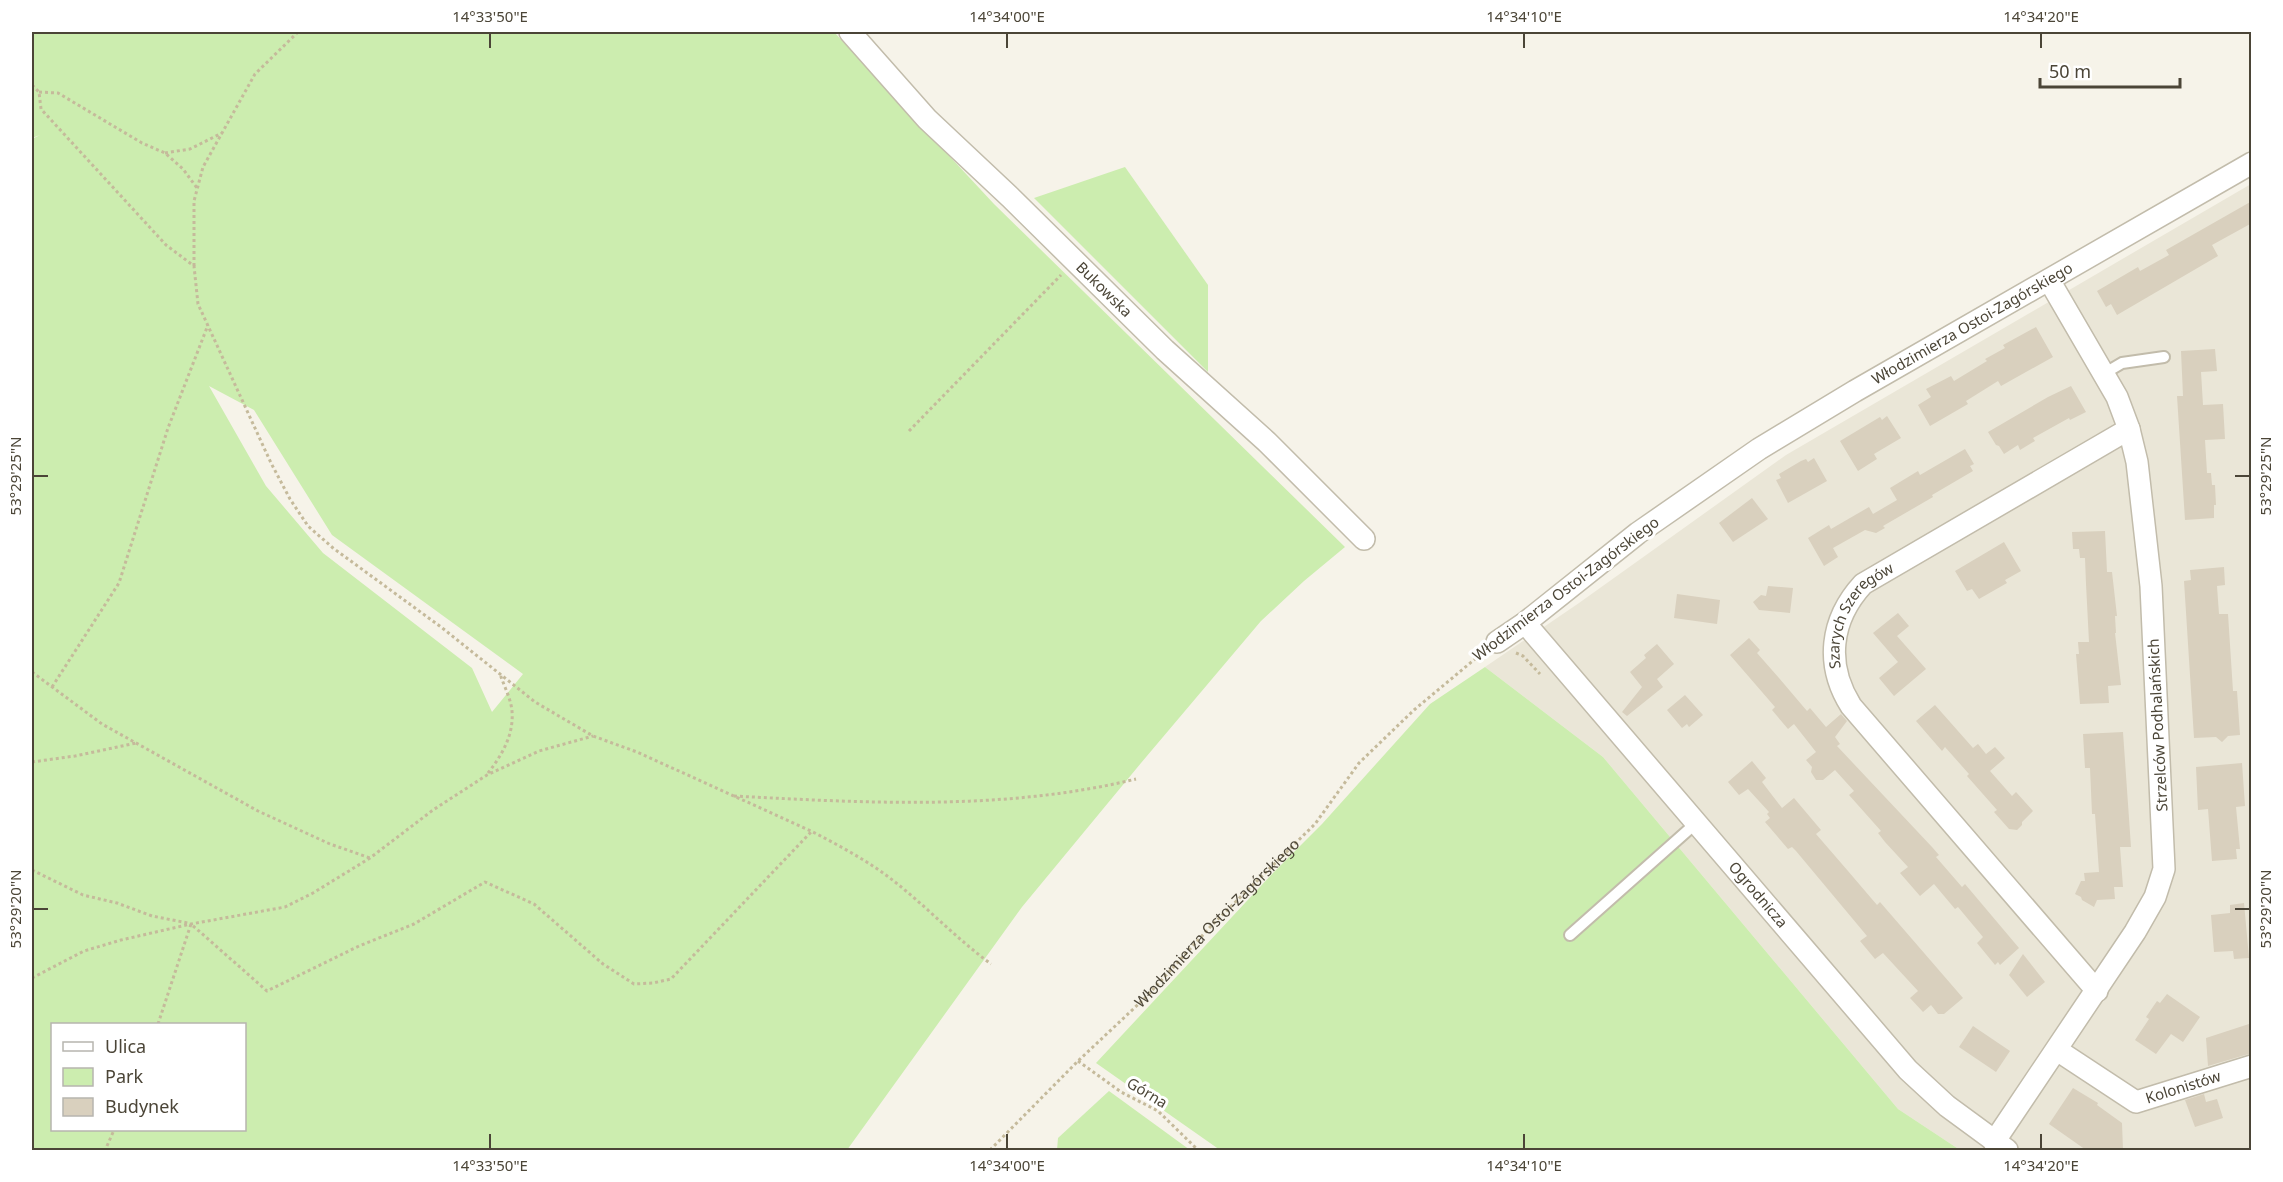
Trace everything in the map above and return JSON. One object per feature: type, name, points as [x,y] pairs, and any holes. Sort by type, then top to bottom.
[{"type":"street","name":"Bukowska","points":[[850,32],[927,119],[1165,350],[1267,442],[1364,539]]},
{"type":"street","name":"Włodzimierza Ostoi-Zagórskiego","points":[[1497,642],[1525,623],[1638,533],[1759,449],[1829,405],[2252,163]]},
{"type":"street","name":"Strzelców Podhalańskich","points":[[2000,1146],[2057,1050],[2147,912],[2158,890],[2164,869],[2151,586],[2140,480],[2129,429],[2117,397],[2049,280]]},
{"type":"street","name":"Szarych Szeregów","points":[[2097,991],[1851,706],[1837,680],[1834,654],[1841,618],[1847,604],[1863,584],[2129,429]]},
{"type":"street","name":"Ogrodnicza","points":[[1525,623],[1908,1070],[1947,1106],[2000,1146]]},
{"type":"street","name":"Kolonistów","points":[[2057,1050],[2136,1102],[2252,1066]]},
{"type":"lane","points":[[2105,373],[2122,363],[2164,357]]},
{"type":"lane","points":[[1570,935],[1695,824]]},
{"type":"path","points":[[298,32],[255,74],[203,168],[194,201],[194,266],[198,304],[290,500],[308,526],[333,548],[441,627],[535,702],[593,736],[637,752],[811,831],[893,880],[991,964]]},
{"type":"path","points":[[32,85],[39,92],[41,109],[166,246],[194,266]]},
{"type":"path","points":[[39,92],[57,93],[142,143],[165,153],[183,169],[197,188]]},
{"type":"path","points":[[165,153],[190,149],[223,133]]},
{"type":"path","points":[[909,431],[1075,261]]},
{"type":"path","points":[[52,687],[119,583],[168,428],[208,325]]},
{"type":"path","name":"Włodzimierza Ostoi-Zagórskiego","points":[[990,1150],[1078,1061],[1146,997],[1212,925],[1315,824],[1359,763],[1414,710],[1478,655],[1497,642]]},
{"type":"path","points":[[32,672],[102,724],[258,811],[330,844],[370,858]]},
{"type":"path","points":[[487,775],[506,745],[511,729],[512,710],[500,674]]},
{"type":"path","points":[[32,978],[84,951],[191,924],[285,907],[313,893],[370,858],[433,810],[487,775],[539,751],[593,736]]},
{"type":"path","points":[[32,762],[75,756],[136,743]]},
{"type":"path","points":[[731,795],[860,802],[950,802],[1065,793],[1136,779]]},
{"type":"path","points":[[32,870],[83,895],[117,903],[152,916],[191,924],[267,991],[359,946],[414,924],[485,882],[534,904],[603,964],[634,984],[671,979],[811,831]]},
{"type":"path","points":[[158,1023],[191,924]]},
{"type":"path","name":"Górna","points":[[1078,1061],[1121,1092],[1158,1111],[1198,1150]]},
{"type":"path","points":[[107,1146],[114,1131]]},
{"type":"shaded area","points":[[2251,184],[2251,1150],[1960,1150],[1898,1109],[1603,757],[1485,667],[1579,603],[1786,455]]},
{"type":"green space","points":[[32,32],[834,32],[994,204],[1345,547],[1261,621],[1022,907],[847,1150],[32,1150],[32,139],[40,135],[32,138]],"holes":[[[209,386],[254,410],[332,535],[523,674],[492,712],[472,668],[323,553],[266,486]]]},
{"type":"green space","points":[[1125,167],[1208,285],[1208,372],[1034,198]]},
{"type":"green space","points":[[1485,667],[1603,757],[1898,1109],[1960,1150],[1220,1150],[1096,1063],[1273,873],[1322,824],[1430,704]]},
{"type":"green space","points":[[1109,1091],[1190,1150],[1057,1150],[1058,1138]]},
{"type":"building","points":[[2252,201],[2252,223],[2212,245],[2218,256],[2117,315],[2111,304],[2106,307],[2097,291],[2138,267],[2140,271],[2169,255],[2166,250]]},
{"type":"building","points":[[2036,327],[2053,357],[2001,386],[1998,381],[1966,401],[1968,404],[1930,426],[1918,405],[1931,397],[1926,389],[1951,376],[1954,381],[2005,348],[2003,345]]},
{"type":"building","points":[[2215,349],[2217,371],[2201,372],[2203,405],[2223,404],[2225,439],[2205,440],[2207,473],[2211,473],[2212,485],[2215,485],[2214,518],[2185,520],[2177,396],[2183,396],[2181,351]]},
{"type":"building","points":[[2071,386],[2086,412],[2070,420],[2069,418],[2033,438],[2035,441],[2020,450],[2018,445],[2004,454],[1988,432]]},
{"type":"building","points":[[1887,416],[1901,438],[1874,454],[1877,459],[1858,471],[1840,441],[1880,417],[1882,420]]},
{"type":"building","points":[[1965,449],[1974,464],[1970,466],[1973,471],[1883,526],[1885,528],[1876,533],[1865,530],[1833,548],[1838,557],[1824,566],[1808,538],[1829,525],[1831,529],[1869,507],[1873,514],[1897,500],[1890,488],[1918,471],[1920,475]]},
{"type":"building","points":[[1814,458],[1827,481],[1788,503],[1776,480],[1781,478],[1779,474],[1801,461],[1806,459],[1808,462]]},
{"type":"building","points":[[1752,498],[1768,519],[1733,542],[1719,523]]},
{"type":"building","points":[[2105,531],[2107,572],[2112,572],[2117,616],[2115,616],[2115,633],[2121,685],[2108,686],[2109,703],[2080,704],[2076,654],[2079,654],[2078,642],[2089,642],[2085,558],[2080,558],[2079,549],[2073,549],[2072,532]]},
{"type":"building","points":[[2004,542],[2021,571],[2005,580],[2007,583],[1979,599],[1972,589],[1967,591],[1955,571]]},
{"type":"building","points":[[2224,567],[2225,585],[2217,586],[2219,614],[2228,614],[2233,691],[2237,691],[2240,735],[2228,736],[2222,742],[2216,737],[2194,738],[2184,581],[2191,580],[2190,570]]},
{"type":"building","points":[[1768,586],[1793,588],[1790,613],[1759,610],[1753,602],[1761,595],[1766,596]]},
{"type":"building","points":[[1677,594],[1720,600],[1717,624],[1674,618]]},
{"type":"building","points":[[1898,613],[1909,626],[1897,636],[1926,669],[1894,696],[1879,678],[1898,662],[1873,633]]},
{"type":"building","points":[[1749,638],[1760,650],[1757,653],[1807,711],[1810,708],[1826,727],[1841,714],[1847,721],[1835,737],[1840,744],[1837,746],[1932,847],[1939,855],[1936,857],[1962,887],[1965,884],[2019,948],[2000,965],[1998,962],[1995,965],[1977,943],[1983,937],[1958,907],[1955,909],[1934,884],[1920,896],[1900,873],[1908,867],[1885,842],[1878,833],[1881,831],[1849,795],[1854,791],[1835,770],[1823,780],[1816,780],[1811,772],[1812,767],[1806,760],[1816,752],[1794,724],[1788,729],[1772,710],[1775,707],[1730,655]]},
{"type":"building","points":[[1657,644],[1674,664],[1657,679],[1663,687],[1627,716],[1622,712],[1642,687],[1630,672]]},
{"type":"building","points":[[1685,695],[1703,715],[1689,727],[1687,724],[1682,728],[1667,710]]},
{"type":"building","points":[[1935,705],[1973,748],[1978,744],[1986,754],[1995,747],[2005,758],[1990,771],[2012,796],[2016,792],[2033,811],[2017,830],[2009,829],[1994,812],[1997,810],[1967,776],[1969,774],[1945,747],[1942,751],[1916,721]]},
{"type":"building","points":[[2123,732],[2131,847],[2120,847],[2123,887],[2114,887],[2115,899],[2097,900],[2094,907],[2075,894],[2081,881],[2085,881],[2084,873],[2099,872],[2095,814],[2092,814],[2090,768],[2085,768],[2083,734]]},
{"type":"building","points":[[1752,761],[1766,778],[1762,782],[1782,808],[1794,798],[1821,830],[1816,834],[1877,905],[1880,902],[1963,998],[1944,1014],[1938,1014],[1931,1005],[1923,1012],[1910,998],[1918,991],[1883,953],[1875,959],[1860,941],[1867,936],[1796,851],[1792,847],[1788,849],[1765,822],[1770,818],[1767,814],[1769,812],[1748,789],[1739,795],[1728,782]]},
{"type":"building","points":[[2242,763],[2245,806],[2236,807],[2240,849],[2236,849],[2237,859],[2212,861],[2208,809],[2198,810],[2196,767]]},
{"type":"building","points":[[2244,903],[2249,958],[2234,959],[2233,951],[2214,952],[2211,915],[2230,913],[2230,905]]},
{"type":"building","points":[[2023,954],[2045,982],[2027,997],[2009,975]]},
{"type":"building","points":[[2167,994],[2200,1017],[2183,1042],[2171,1034],[2156,1054],[2135,1040],[2149,1019],[2146,1017],[2157,1001],[2160,1003]]},
{"type":"building","points":[[2252,1023],[2252,1053],[2208,1066],[2206,1038]]},
{"type":"building","points":[[1973,1026],[2010,1051],[1996,1072],[1959,1047]]},
{"type":"building","points":[[2073,1088],[2098,1103],[2097,1105],[2122,1123],[2123,1150],[2086,1150],[2049,1124]]},
{"type":"building","points":[[2204,1094],[2206,1102],[2217,1099],[2223,1118],[2195,1127],[2185,1100]]}]
